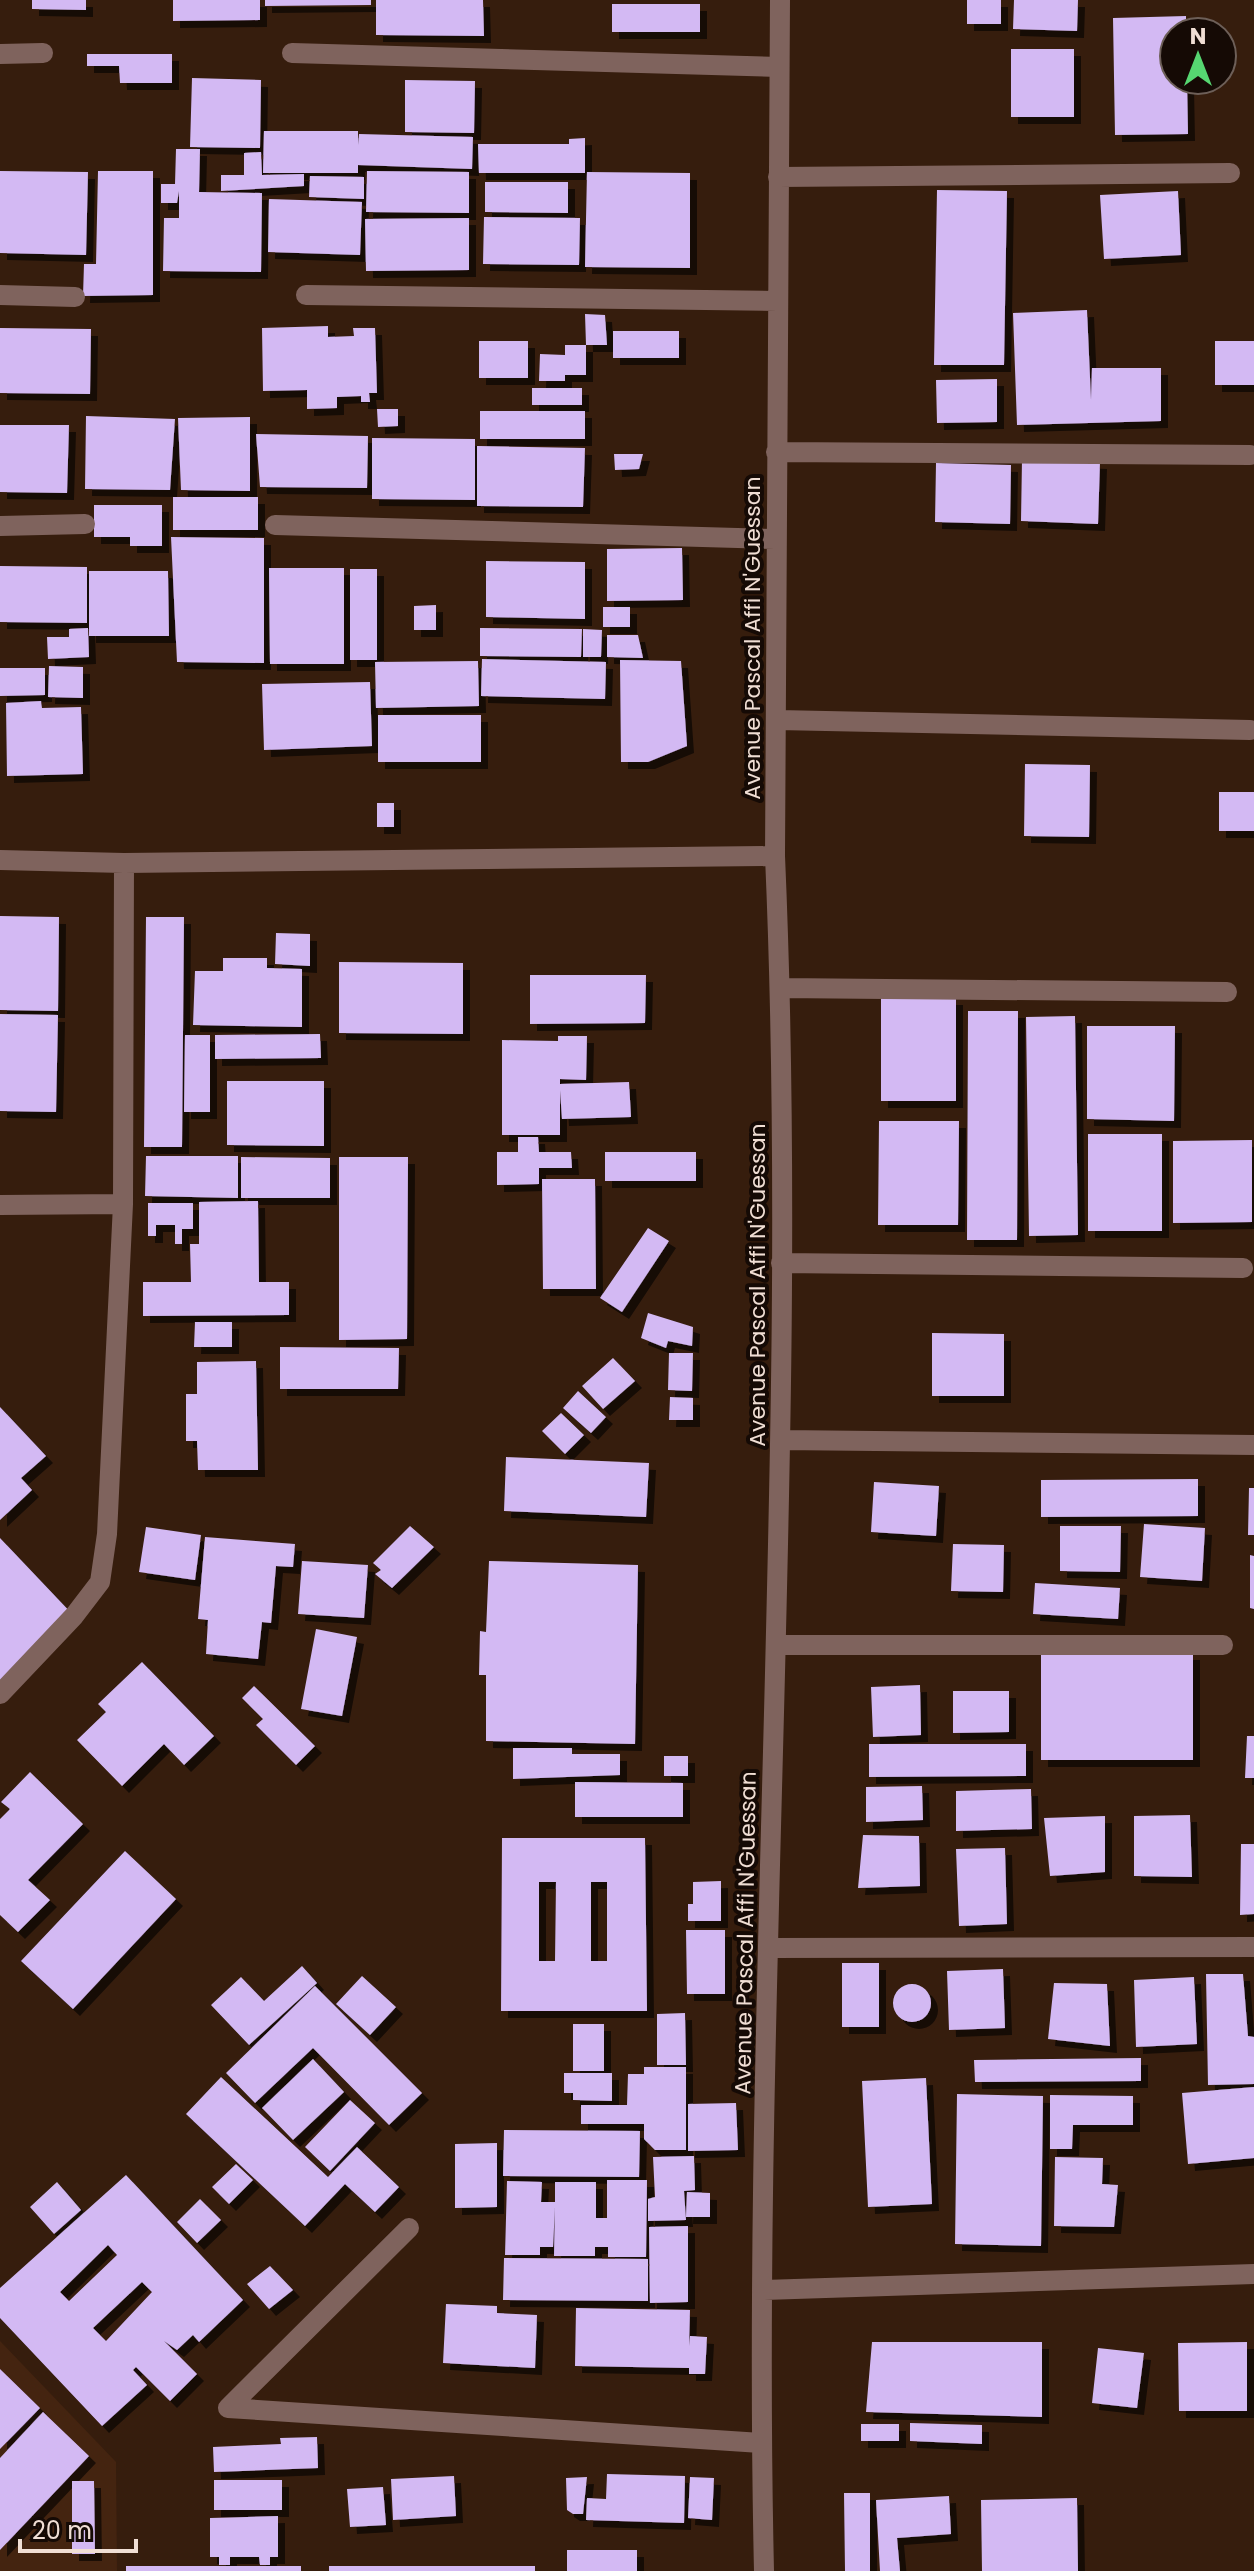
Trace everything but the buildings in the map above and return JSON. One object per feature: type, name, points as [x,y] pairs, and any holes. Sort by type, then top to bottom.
[{"type":"street","name":"Avenue Pascal Affi N'Guessan","points":[[764,2571],[761,2443],[768,1948],[781,1440],[781,988],[775,856],[780,0]]},
{"type":"street","points":[[0,54],[43,53]]},
{"type":"street","points":[[292,53],[779,67]]},
{"type":"street","points":[[778,177],[1230,173]]},
{"type":"street","points":[[0,295],[75,297]]},
{"type":"street","points":[[306,295],[777,301]]},
{"type":"street","points":[[776,452],[1250,455]]},
{"type":"street","points":[[0,526],[85,524]]},
{"type":"street","points":[[275,525],[775,539]]},
{"type":"street","points":[[778,720],[1250,730]]},
{"type":"street","points":[[0,860],[124,863],[775,856]]},
{"type":"street","points":[[0,1694],[74,1616],[100,1582],[107,1534],[123,1204],[124,863]]},
{"type":"street","points":[[781,988],[1227,992]]},
{"type":"street","points":[[0,1205],[123,1204]]},
{"type":"street","points":[[781,1263],[1243,1268]]},
{"type":"street","points":[[781,1440],[1254,1445]]},
{"type":"street","points":[[776,1645],[1223,1645]]},
{"type":"street","points":[[768,1948],[1254,1947]]},
{"type":"street","points":[[409,2228],[228,2408],[761,2443]]},
{"type":"street","points":[[764,2290],[1254,2274]]},
{"type":"shaded area","points":[[0,2341],[116,2462],[117,2571],[0,2571]]}]
